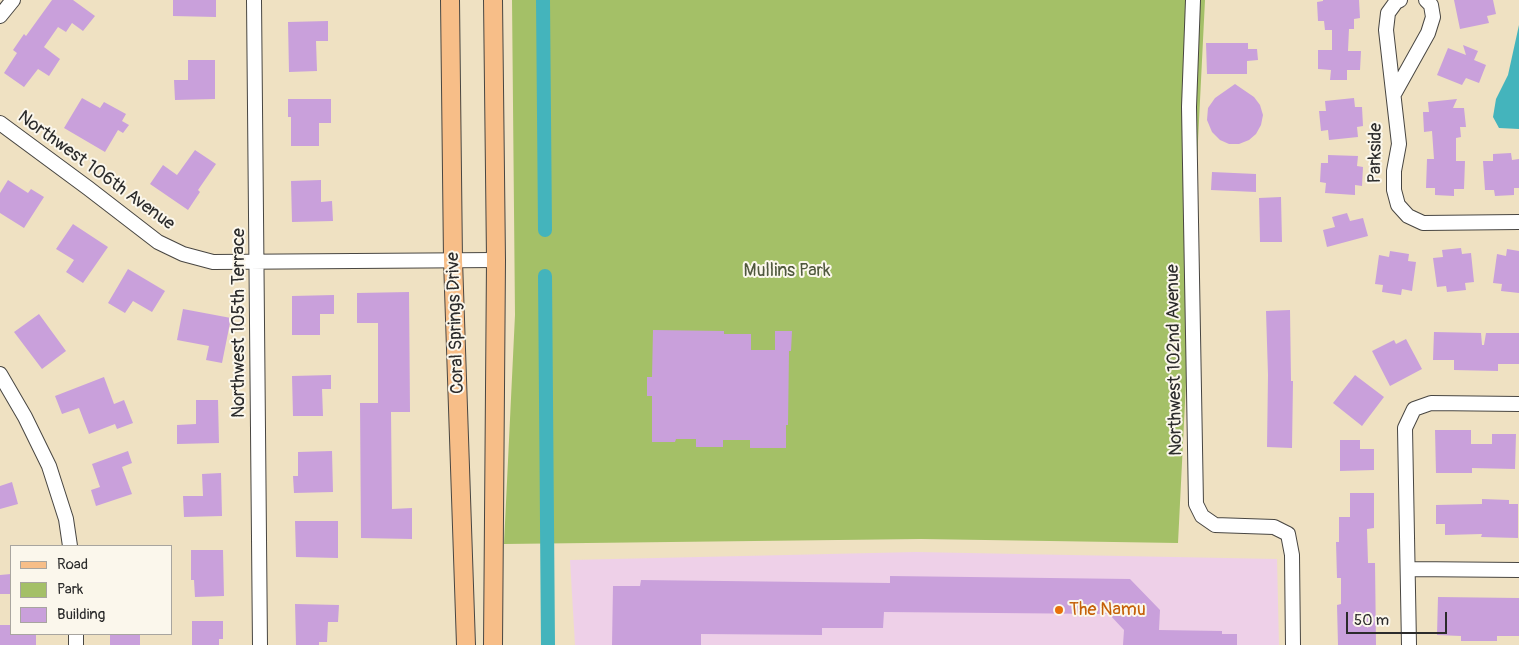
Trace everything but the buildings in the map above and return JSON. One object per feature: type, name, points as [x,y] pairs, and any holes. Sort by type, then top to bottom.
[{"type":"main road","name":"Coral Springs Drive","points":[[450,0],[453,260],[466,645]]},
{"type":"main road","name":"Coral Springs Drive","points":[[493,0],[496,260],[493,645]]},
{"type":"street","points":[[0,16],[13,0]]},
{"type":"street","name":"Northwest 105th Terrace","points":[[254,0],[260,645]]},
{"type":"street","name":"Northwest 102nd Avenue","points":[[1193,0],[1189,107],[1196,504],[1202,516],[1215,525],[1274,527],[1288,534],[1292,555],[1293,645]]},
{"type":"street","name":"Parkside","points":[[1400,0],[1396,2],[1388,13],[1386,30],[1399,144],[1394,171],[1394,190],[1398,206],[1408,216],[1423,223],[1519,222]]},
{"type":"street","points":[[1394,94],[1428,33],[1432,17],[1430,5],[1426,0]]},
{"type":"street","name":"Northwest 106th Avenue","points":[[0,124],[158,242],[182,254],[213,262],[496,260]]},
{"type":"street","points":[[0,374],[25,417],[49,466],[66,520],[70,545]]},
{"type":"street","points":[[1409,645],[1406,428],[1414,409],[1430,403],[1519,404]]},
{"type":"street","points":[[1408,569],[1519,570]]},
{"type":"shaded area","points":[[916,552],[1277,559],[1279,645],[575,645],[570,560]]},
{"type":"green space","name":"Mullins Park","points":[[512,0],[1205,0],[1178,543],[921,539],[504,544],[515,315]]},
{"type":"water","points":[[1519,25],[1519,129],[1499,128],[1493,117],[1496,99],[1508,75]]},
{"type":"waterway","points":[[543,0],[545,230]]},
{"type":"waterway","points":[[545,276],[548,645]]},
{"type":"place","name":"The Namu","points":[[1059,610]]}]
